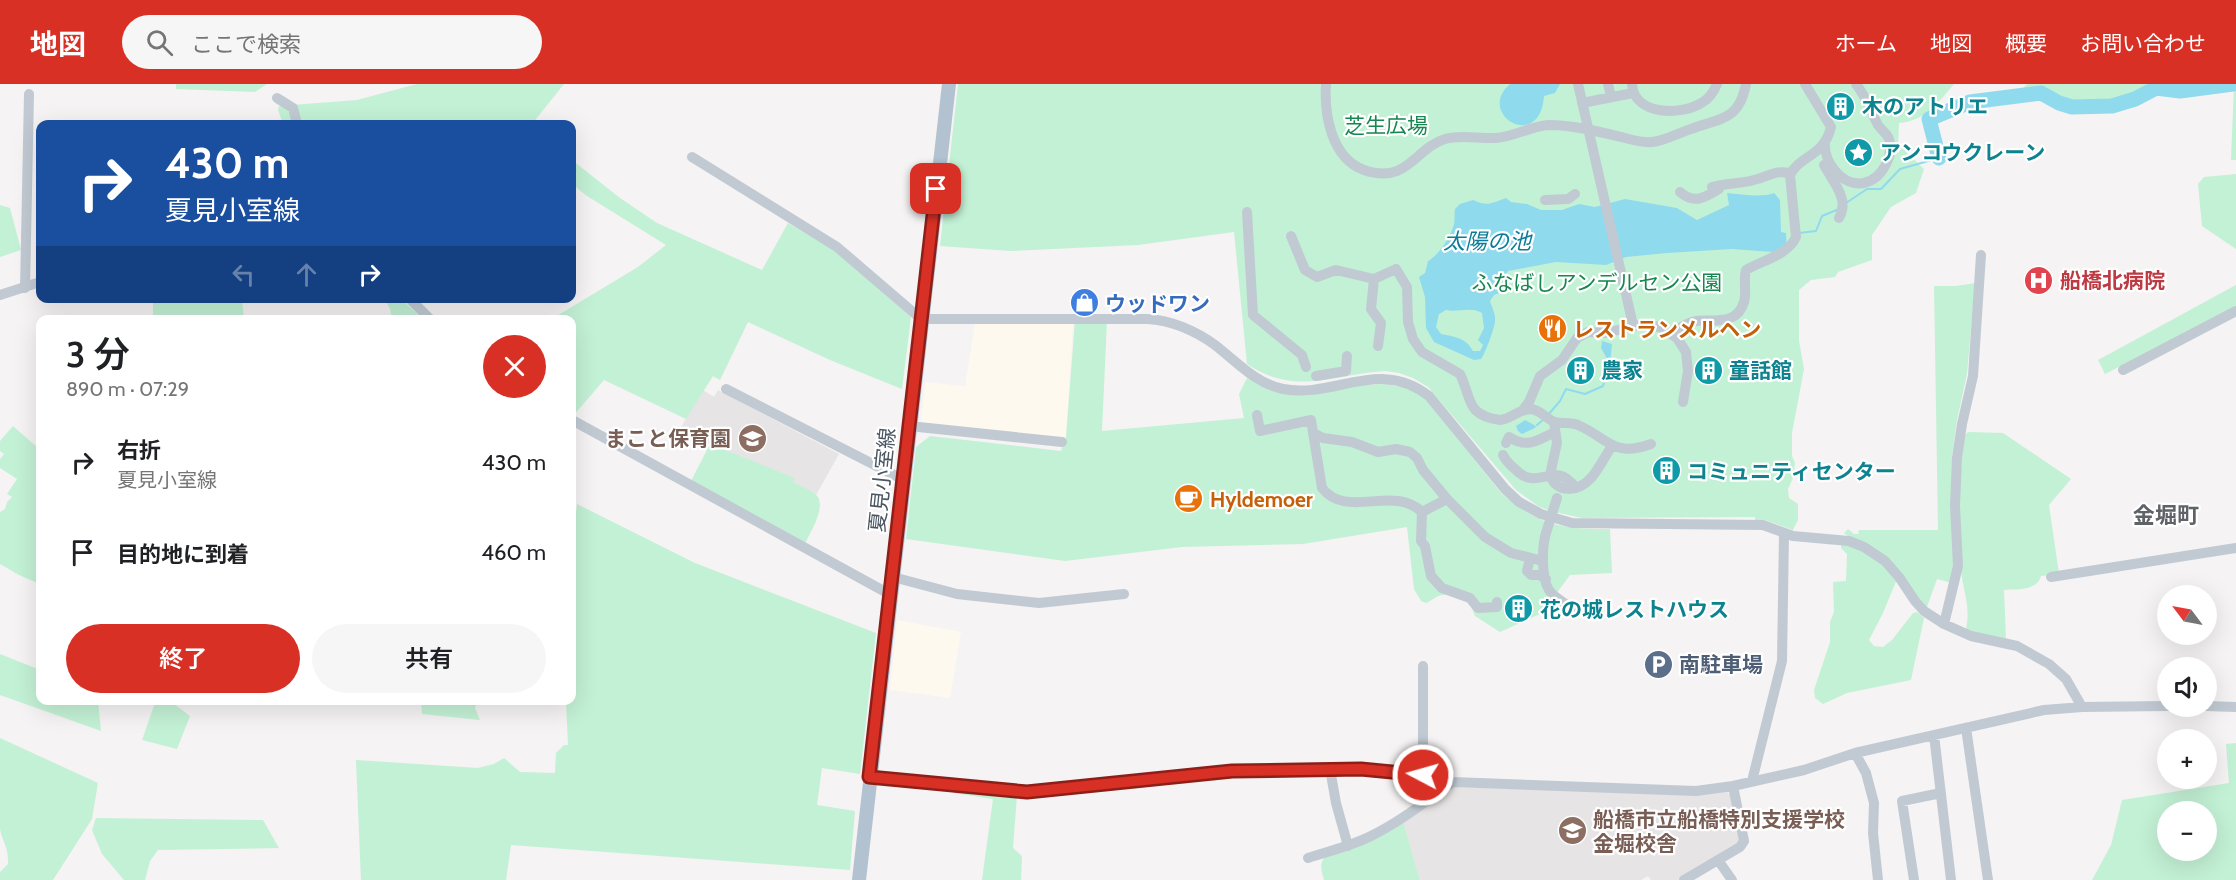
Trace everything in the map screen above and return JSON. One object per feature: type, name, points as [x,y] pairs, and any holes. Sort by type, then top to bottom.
[{"type":"main road","name":"夏見小室線","points":[[859,880],[949,84]]},
{"type":"street","points":[[1326,84],[1326,114],[1334,139],[1351,161],[1360,168],[1385,173],[1401,169],[1437,143],[1449,138],[1496,138],[1544,125],[1568,126],[1652,142],[1728,116],[1738,107],[1746,84]]},
{"type":"street","points":[[1578,84],[1633,325]]},
{"type":"street","points":[[1608,84],[1611,97]]},
{"type":"street","points":[[1582,103],[1611,97],[1633,88],[1640,101],[1654,109],[1676,111],[1695,106],[1707,99],[1718,84]]},
{"type":"street","points":[[1671,334],[1696,321],[1717,322],[1737,313],[1744,301],[1746,270],[1785,251],[1793,243],[1796,237],[1791,173],[1802,161],[1816,152],[1825,141],[1831,127],[1805,84]]},
{"type":"street","points":[[1825,141],[1824,150],[1830,165],[1851,182],[1866,183],[1887,164],[1891,148],[1888,136],[1878,126],[1870,104],[1856,84]]},
{"type":"street","points":[[25,288],[29,94]]},
{"type":"street","points":[[277,98],[293,108],[297,120]]},
{"type":"street","points":[[1695,106],[1718,121]]},
{"type":"street","points":[[1816,152],[1842,197],[1843,209],[1839,218]]},
{"type":"street","points":[[692,157],[837,247],[921,319],[1152,319],[1173,323],[1203,337],[1257,379],[1284,389],[1304,390],[1386,379],[1419,389],[1430,396],[1505,489],[1519,502],[1547,517],[1581,524],[1763,525],[1784,533],[1849,541],[1864,547],[1885,561],[1924,611],[1944,624],[1971,636],[2017,646],[2049,664],[2066,679],[2082,707]]},
{"type":"street","points":[[1680,192],[1690,199],[1698,200],[1726,183],[1755,180],[1776,171],[1791,173]]},
{"type":"street","points":[[1545,200],[1568,199],[1575,195]]},
{"type":"street","points":[[1247,212],[1253,315],[1305,360]]},
{"type":"street","points":[[1291,236],[1305,270],[1317,277],[1336,270],[1374,279],[1396,269],[1407,287],[1408,322],[1413,339],[1418,347],[1460,375],[1468,400],[1473,407],[1486,416],[1500,420],[1522,411],[1540,411]]},
{"type":"street","points":[[1944,624],[1958,566],[1955,506],[1957,458],[1973,376],[1981,255]]},
{"type":"street","points":[[1374,279],[1371,309],[1381,323],[1378,346]]},
{"type":"street","points":[[0,295],[36,284]]},
{"type":"street","points":[[414,303],[426,315]]},
{"type":"street","points":[[2123,370],[2236,311]]},
{"type":"street","points":[[1522,411],[1529,402],[1540,376],[1562,360],[1577,338],[1588,332],[1605,333],[1633,325],[1652,325],[1677,338],[1686,352],[1688,362],[1683,402]]},
{"type":"street","points":[[1317,376],[1346,371],[1347,356]]},
{"type":"street","points":[[726,389],[904,480]]},
{"type":"street","points":[[1533,392],[1540,411],[1555,427],[1556,451],[1550,475],[1558,493],[1544,541],[1543,561],[1546,579],[1549,591],[1571,608]]},
{"type":"street","points":[[1257,415],[1260,431],[1311,420],[1322,488],[1331,498],[1343,502],[1405,501],[1422,512]]},
{"type":"street","points":[[1500,420],[1507,440],[1519,443],[1529,444],[1567,422],[1579,426],[1612,446],[1638,449],[1651,444]]},
{"type":"street","points":[[576,422],[891,595]]},
{"type":"street","points":[[909,426],[1062,442]]},
{"type":"street","points":[[1313,433],[1323,438],[1352,442],[1378,452],[1396,449],[1410,452],[1447,499],[1485,537],[1511,553],[1543,561]]},
{"type":"street","points":[[1558,493],[1576,488],[1592,478],[1612,446]]},
{"type":"street","points":[[1503,455],[1527,479],[1533,480],[1550,475],[1563,476],[1576,488]]},
{"type":"street","points":[[1422,512],[1447,499]]},
{"type":"street","points":[[1422,512],[1421,541],[1425,546],[1428,569],[1434,582],[1442,588],[1470,598],[1478,608],[1497,608],[1497,602]]},
{"type":"street","points":[[1752,781],[1782,662],[1784,533]]},
{"type":"street","points":[[2051,578],[2236,548]]},
{"type":"street","points":[[1530,558],[1527,571],[1530,575],[1539,575],[1546,579]]},
{"type":"street","points":[[892,577],[957,594],[1038,603],[1124,594]]},
{"type":"street","points":[[1423,666],[1423,775]]},
{"type":"street","points":[[869,777],[1027,792],[1232,771],[1361,769],[1423,775],[1453,782],[1696,791],[1733,786],[1804,770],[1855,753],[2044,710],[2157,706]]},
{"type":"street","points":[[2217,706],[2236,707]]},
{"type":"street","points":[[1966,728],[1988,880]]},
{"type":"street","points":[[1934,735],[1952,880]]},
{"type":"street","points":[[1855,753],[1866,773],[1874,804],[1873,833],[1878,880]]},
{"type":"street","points":[[1330,769],[1336,803],[1348,846]]},
{"type":"street","points":[[1308,858],[1348,846],[1371,836],[1453,782]]},
{"type":"street","points":[[1684,880],[1740,848],[1744,841],[1733,786]]},
{"type":"street","points":[[1914,880],[1902,801],[1941,793]]},
{"type":"street","points":[[1718,860],[1732,880]]},
{"type":"shaded area","points":[[975,323],[1073,323],[1066,437],[1057,439],[921,422],[925,382],[965,386]]},
{"type":"shaded area","name":"まこと保育園","points":[[703,390],[714,397],[718,390],[839,454],[816,495],[793,482],[794,478],[678,432]]},
{"type":"shaded area","points":[[897,620],[961,632],[950,698],[890,690]]},
{"type":"shaded area","name":"船橋市立船橋特別支援学校 金堀校舎","points":[[1454,787],[1673,794],[1727,792],[1731,795],[1740,841],[1737,846],[1678,880],[1651,880],[1648,876],[1641,880],[1420,880],[1403,821]]},
{"type":"green space","points":[[176,84],[267,84],[255,92],[176,89]]},
{"type":"green space","points":[[417,84],[564,84],[535,120],[282,120],[278,110],[279,106],[357,100]]},
{"type":"green space","name":"ふなばしアンデルセン公園","points":[[958,84],[1954,84],[1924,115],[1899,123],[1898,153],[1902,148],[1924,169],[1916,193],[1891,207],[1872,235],[1872,260],[1838,272],[1835,277],[1811,280],[1799,290],[1799,341],[1804,369],[1792,433],[1792,456],[1795,463],[1793,478],[1788,489],[1789,498],[1798,504],[1798,520],[1793,530],[1765,520],[1755,520],[1755,517],[1582,518],[1550,511],[1538,506],[1516,490],[1428,387],[1413,378],[1385,371],[1298,382],[1265,374],[1247,364],[1234,232],[1138,245],[1011,251],[940,246]]},
{"type":"green space","points":[[2027,84],[2209,84],[2188,88],[2153,86],[2134,97],[2111,103],[2072,104],[2039,90],[2023,92],[2022,89]]},
{"type":"green space","points":[[2234,86],[2236,86],[2236,160],[2231,160]]},
{"type":"green space","points":[[576,163],[620,198],[657,223],[762,270],[788,223],[834,250],[911,317],[902,389],[830,360],[748,322],[720,380],[713,376],[686,419],[604,380],[576,413],[576,315],[558,315],[638,267],[666,245],[576,187]]},
{"type":"green space","points":[[2236,174],[2236,249],[2202,226],[2198,184],[2204,177]]},
{"type":"green space","points":[[0,205],[10,208],[21,250],[0,257]]},
{"type":"green space","points":[[1975,283],[1967,374],[1952,457],[1955,565],[1952,583],[1937,579],[1926,610],[1901,575],[1844,533],[1848,529],[1854,534],[1858,534],[1859,530],[1938,530],[1934,286]]},
{"type":"green space","points":[[2236,285],[2236,307],[2105,374],[2098,360]]},
{"type":"green space","points":[[153,303],[242,303],[244,315],[153,315]]},
{"type":"green space","points":[[387,303],[405,303],[419,315],[391,315]]},
{"type":"green space","points":[[1075,320],[1107,321],[1102,431],[1244,418],[1239,394],[1247,378],[1265,388],[1385,384],[1408,388],[1426,399],[1501,493],[1527,513],[1565,526],[1610,529],[1612,573],[1570,575],[1542,613],[1500,632],[1475,616],[1470,605],[1457,596],[1437,597],[1426,603],[1421,601],[1414,589],[1407,527],[1303,544],[1182,547],[1065,561],[906,539],[916,447],[930,436],[1061,451],[1066,437]]},
{"type":"green space","points":[[13,426],[36,446],[36,582],[0,564],[0,512],[5,509],[12,497],[7,494],[17,479],[0,468],[0,459],[4,454],[0,451],[0,441]]},
{"type":"green space","points":[[1968,432],[2003,433],[2071,479],[2049,505],[2059,574],[2041,576],[2039,581],[2031,587],[2004,590],[2006,640],[1972,633],[1966,629],[1967,606],[1961,570],[1959,519],[1964,436]]},
{"type":"green space","points":[[710,444],[795,478],[793,482],[818,497],[820,508],[805,544],[691,481]]},
{"type":"green space","points":[[577,504],[695,563],[876,633],[860,774],[822,768],[817,805],[855,811],[850,870],[511,845],[506,880],[361,880],[356,760],[478,768],[494,764],[504,758],[520,772],[555,773],[556,753],[564,745],[568,745],[566,705],[576,705]]},
{"type":"green space","points":[[1841,544],[1864,551],[1897,579],[1869,640],[1874,646],[1883,647],[1892,640],[1913,613],[1917,612],[1924,618],[1911,680],[1847,693],[1823,704],[1815,698],[1814,690],[1830,642],[1830,622],[1834,612],[1833,582],[1846,581],[1847,554],[1841,548]]},
{"type":"green space","points":[[0,654],[36,668],[36,705],[98,705],[101,731],[0,695]]},
{"type":"green space","points":[[154,705],[175,705],[190,716],[177,749],[142,740]]},
{"type":"green space","points":[[421,705],[476,705],[475,708],[480,720],[422,714]]},
{"type":"green space","points":[[0,738],[98,783],[92,819],[53,880],[0,880],[0,872],[8,864],[0,828]]},
{"type":"green space","points":[[2236,743],[2236,880],[2092,880],[2111,845],[2122,800],[2191,789],[2217,789],[2217,785],[2229,783],[2226,744]]},
{"type":"green space","points":[[955,788],[1017,795],[1013,848],[1022,856],[1021,880],[982,880],[993,799],[953,793]]},
{"type":"green space","points":[[96,818],[263,820],[279,848],[158,850],[150,861],[145,880],[124,880],[102,854],[92,830]]},
{"type":"green space","points":[[1403,821],[1420,880],[1324,880],[1321,866],[1324,858]]},
{"type":"water","points":[[1510,84],[1560,84],[1555,93],[1544,96],[1540,113],[1532,122],[1522,125],[1512,123],[1504,116],[1500,107],[1501,95]]},
{"type":"water","name":"太陽の池","points":[[1727,193],[1757,195],[1774,193],[1780,200],[1781,232],[1786,233],[1787,253],[1732,249],[1667,253],[1626,257],[1606,265],[1556,262],[1508,271],[1498,285],[1499,293],[1494,295],[1490,301],[1495,324],[1481,359],[1474,360],[1434,342],[1426,328],[1425,297],[1419,277],[1425,273],[1428,261],[1440,250],[1447,239],[1454,224],[1455,209],[1460,204],[1473,200],[1490,203],[1506,198],[1511,202],[1527,204],[1541,210],[1562,210],[1579,204],[1595,207],[1625,199],[1677,208],[1697,220],[1729,205]],"holes":[[[1446,310],[1473,310],[1482,313],[1484,328],[1478,340],[1483,345],[1480,351],[1473,351],[1467,343],[1460,339],[1441,334],[1436,327],[1439,314]]]},
{"type":"water","points":[[1602,341],[1612,344],[1610,364],[1601,348]]},
{"type":"water","points":[[1525,420],[1536,426],[1522,434],[1516,426]]},
{"type":"waterway","points":[[1939,158],[1929,119],[1970,102],[2041,93],[2072,107],[2112,106],[2135,99],[2156,88],[2180,91],[2233,84]]},
{"type":"waterway","points":[[1846,203],[1867,189],[1881,189],[1900,169],[1939,158]]},
{"type":"waterway","points":[[1799,233],[1816,231],[1822,216],[1839,209]]},
{"type":"waterway","points":[[1548,415],[1560,401],[1566,389],[1585,394],[1603,386],[1610,364]]},
{"type":"waterway","points":[[1537,425],[1544,419]]},
{"type":"place","name":"木のアトリエ","points":[[1841,106]]},
{"type":"place","name":"アンコウクレーン","points":[[1859,152]]},
{"type":"place","name":"船橋北病院","points":[[2039,280]]},
{"type":"place","name":"ウッドワン","points":[[1084,303]]},
{"type":"place","name":"レストランメルヘン","points":[[1552,329]]},
{"type":"place","name":"農家","points":[[1580,370]]},
{"type":"place","name":"童話館","points":[[1708,370]]},
{"type":"place","name":"まこと保育園","points":[[752,438]]},
{"type":"place","name":"コミュニティセンター","points":[[1666,471]]},
{"type":"place","name":"Hyldemoer","points":[[1189,499]]},
{"type":"place","name":"花の城レストハウス","points":[[1519,609]]},
{"type":"place","name":"南駐車場","points":[[1658,664]]},
{"type":"place","name":"船橋市立船橋特別支援学校 金堀校舎","points":[[1572,831]]},
{"type":"district","name":"金堀町","points":[[2166,515]]},
{"type":"route","points":[[936,189],[869,777],[1027,792],[1232,771],[1361,769],[1423,775]]},
{"type":"park label","name":"芝生広場","points":[[1386,125]]}]
